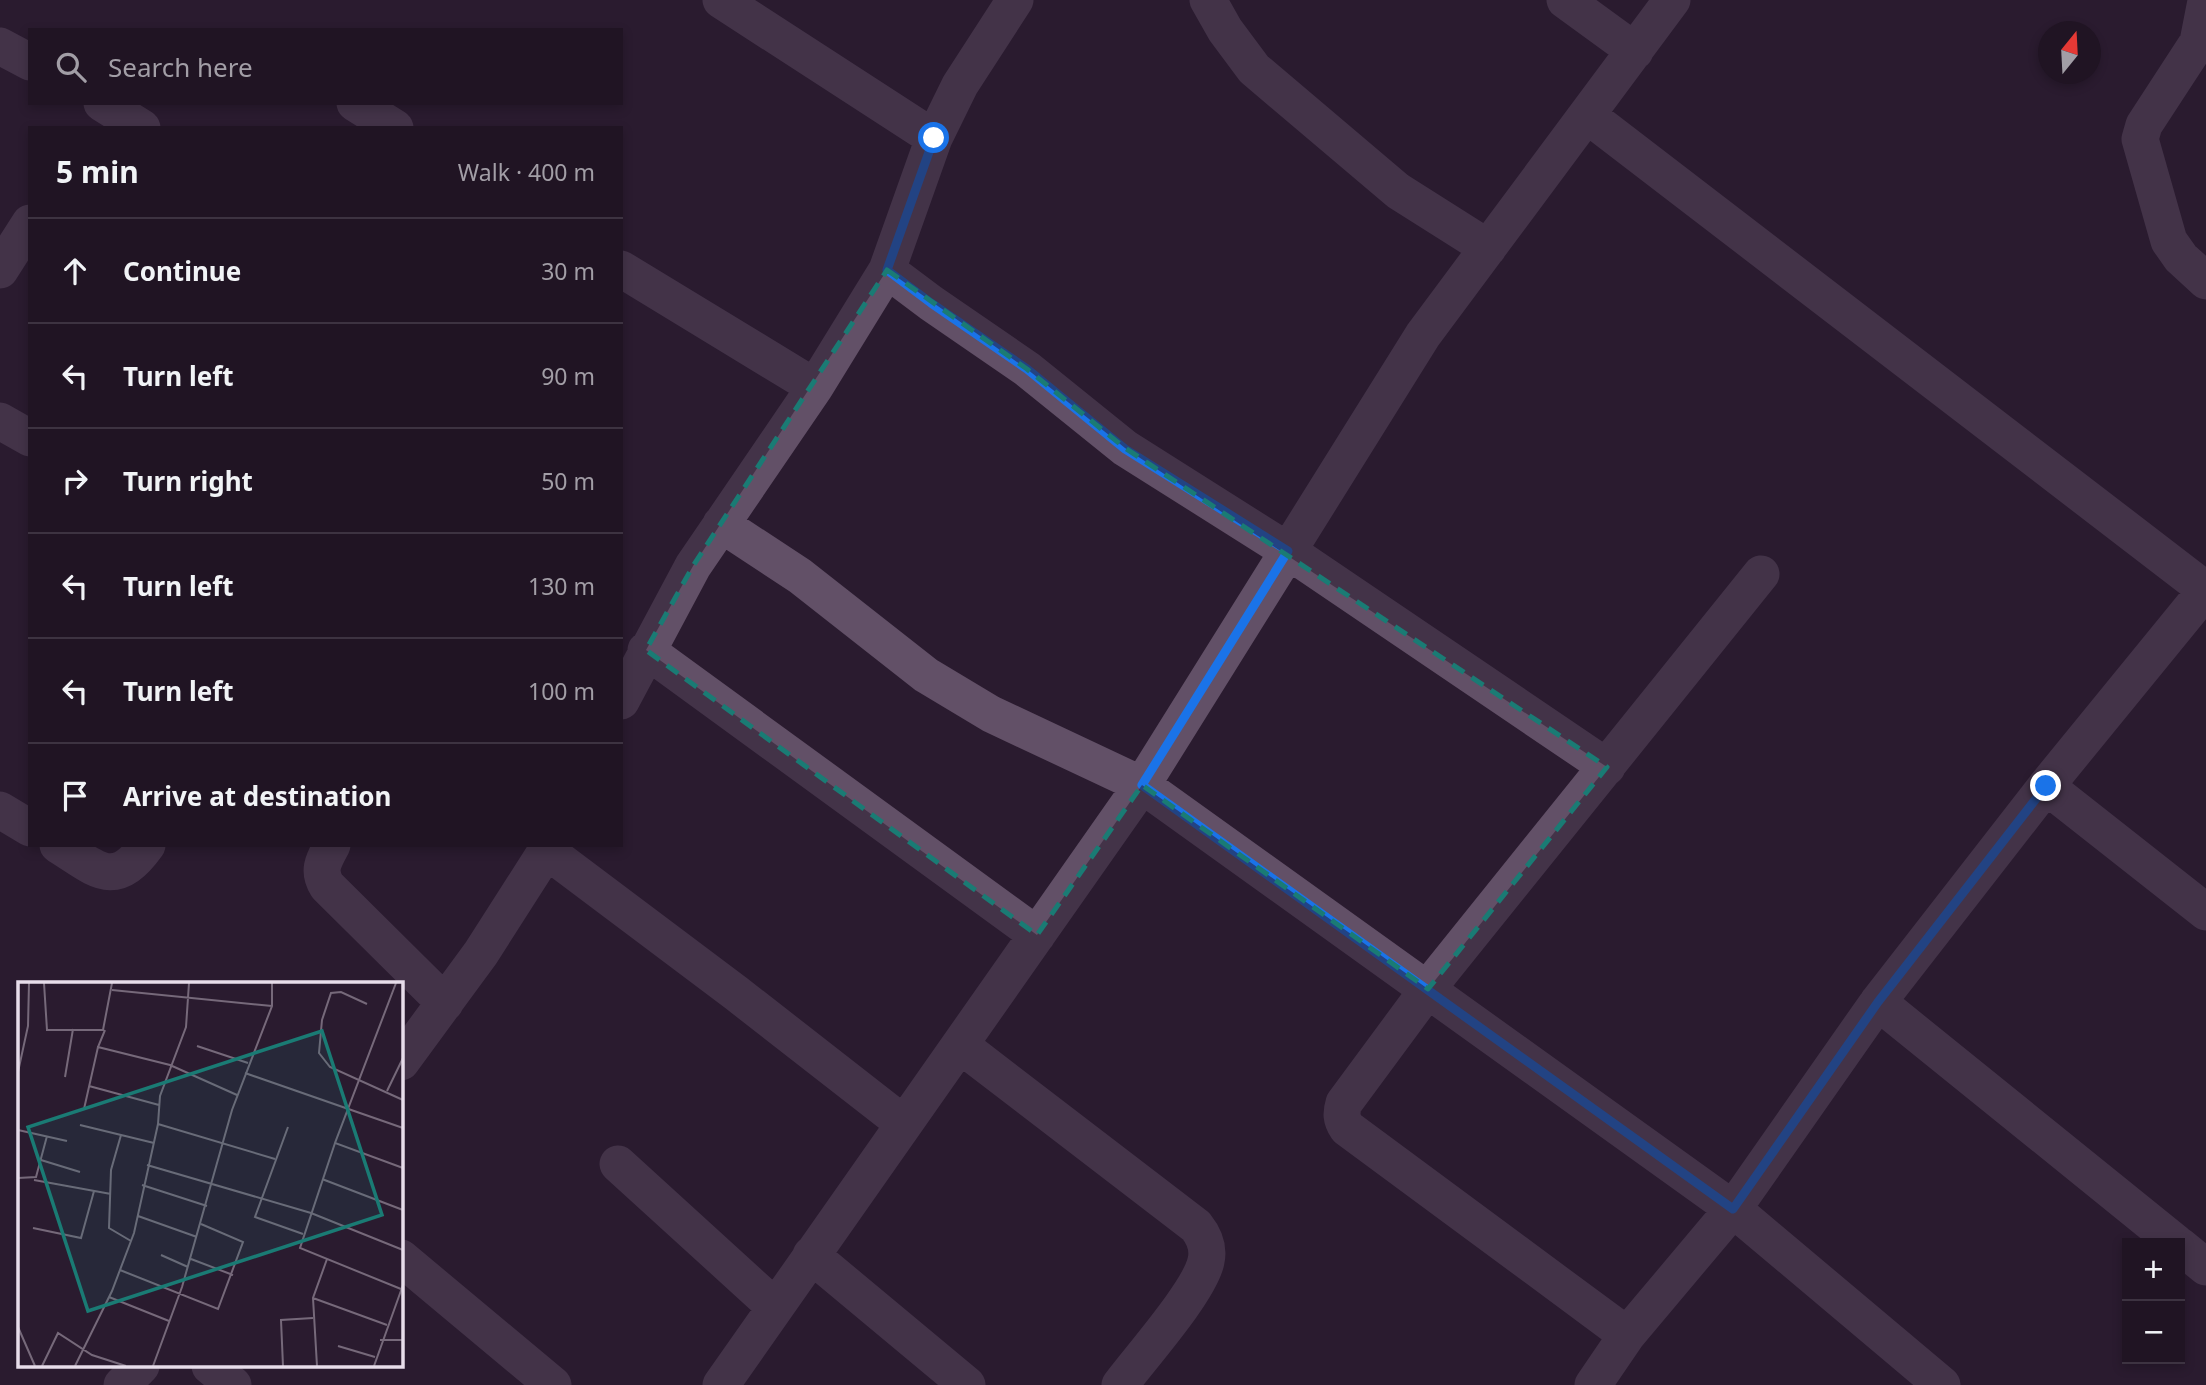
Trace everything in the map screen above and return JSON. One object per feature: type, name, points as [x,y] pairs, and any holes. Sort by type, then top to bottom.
[{"type":"street","points":[[721,0],[934,138]]},
{"type":"street","points":[[623,697],[693,566],[815,387],[887,270],[934,138],[960,85],[1015,0]]},
{"type":"street","points":[[1208,0],[1254,69],[1398,191],[1488,248]]},
{"type":"street","points":[[1565,0],[1634,51]]},
{"type":"street","points":[[721,1385],[1142,785],[1423,335],[1672,0]]},
{"type":"street","points":[[2206,1],[2198,42],[2144,125],[2140,139],[2169,241],[2181,258],[2206,281]]},
{"type":"street","points":[[0,46],[28,61]]},
{"type":"street","points":[[358,105],[392,126]]},
{"type":"street","points":[[99,112],[137,126]]},
{"type":"street","points":[[1587,115],[2206,590],[2046,786],[1878,1002],[1733,1209],[1627,1335],[1592,1385]]},
{"type":"street","points":[[13,265],[28,228]]},
{"type":"street","points":[[623,270],[815,387]]},
{"type":"street","points":[[887,270],[1027,369],[1125,449],[1288,551],[1607,767]]},
{"type":"street","points":[[0,421],[28,437]]},
{"type":"street","points":[[722,524],[800,576],[926,675],[991,714],[1142,785],[1733,1209],[1942,1385]]},
{"type":"street","points":[[1627,1335],[1347,1128],[1342,1121],[1344,1103],[1428,989],[1761,574]]},
{"type":"street","points":[[646,650],[1037,935]]},
{"type":"street","points":[[2046,786],[2206,912]]},
{"type":"street","points":[[0,810],[28,827]]},
{"type":"street","points":[[61,847],[96,869],[111,873],[126,870],[145,847]]},
{"type":"street","points":[[331,847],[321,868],[321,875],[327,886],[445,1003]]},
{"type":"street","points":[[402,1061],[481,953],[548,848],[904,1124]]},
{"type":"street","points":[[1878,1002],[2169,1238]]},
{"type":"street","points":[[960,1045],[1196,1226],[1203,1236],[1207,1247],[1206,1261],[1195,1286],[1120,1385]]},
{"type":"street","points":[[618,1164],[775,1307]]},
{"type":"street","points":[[2185,1251],[2206,1268]]},
{"type":"street","points":[[811,1255],[967,1385]]},
{"type":"street","points":[[402,1259],[553,1385]]},
{"type":"street","points":[[122,1385],[139,1368]]},
{"type":"street","points":[[212,1368],[233,1385]]},
{"type":"highlighted area","points":[[887,270],[1027,369],[1125,448],[1607,767],[1428,989],[1142,785],[1037,935],[646,650],[693,566]]},
{"type":"route","points":[[934,138],[887,270],[1027,369],[1125,449],[1288,551],[1142,785],[1733,1209],[1878,1002],[2046,786]]}]
